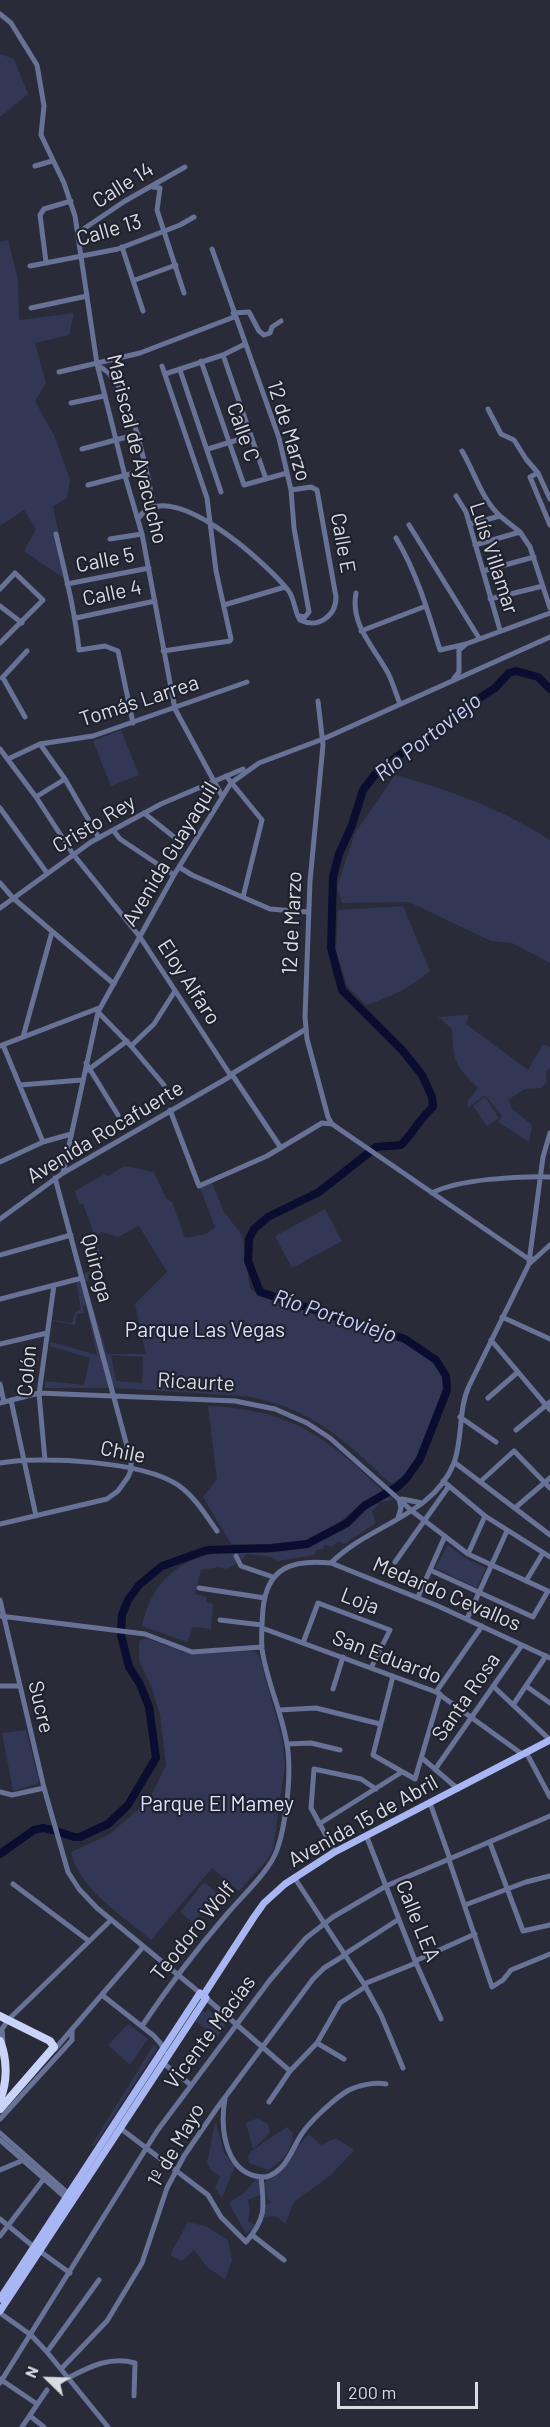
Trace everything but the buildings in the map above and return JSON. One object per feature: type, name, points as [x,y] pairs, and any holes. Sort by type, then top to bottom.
[{"type":"highway","points":[[0,2109],[54,2050],[54,2044],[50,2041],[4,2018]]},
{"type":"highway","points":[[0,2099],[5,2075],[2,2045]]},
{"type":"highway","points":[[5,2075],[12,2084],[23,2084]]},
{"type":"main road","name":"Avenida 15 de Abril","points":[[0,2312],[68,2196],[172,2037],[203,1996],[264,1903],[294,1877],[335,1852],[550,1740]]},
{"type":"main road","name":"Avenida 15 de Abril","points":[[0,2299],[184,2033],[203,1996]]},
{"type":"street","name":"Mariscal de Ayacucho","points":[[0,14],[11,23],[37,65],[44,121],[41,135],[71,201],[79,232],[104,396],[124,476],[142,534],[175,709],[222,796]]},
{"type":"street","points":[[36,166],[52,161]]},
{"type":"street","name":"Calle 14","points":[[79,232],[125,201],[185,167]]},
{"type":"street","points":[[151,188],[160,188],[158,210],[184,293]]},
{"type":"street","points":[[46,262],[40,215],[44,209],[71,201]]},
{"type":"street","name":"Calle 13","points":[[30,266],[123,247],[194,217]]},
{"type":"street","points":[[123,247],[143,312]]},
{"type":"street","name":"12 de Marzo","points":[[212,249],[279,438],[291,490],[309,612],[305,617],[297,614]]},
{"type":"street","points":[[135,280],[176,265]]},
{"type":"street","points":[[32,308],[87,296]]},
{"type":"street","points":[[59,372],[98,365],[140,352],[234,315],[249,312],[259,331],[264,335],[270,333],[272,327],[281,321]]},
{"type":"street","points":[[165,374],[223,355],[245,344]]},
{"type":"street","name":"Calle C","points":[[201,362],[244,485],[266,479],[223,355]]},
{"type":"street","points":[[98,365],[105,370],[121,393],[138,434],[154,507]]},
{"type":"street","points":[[162,366],[207,498],[214,551],[231,639],[163,651]]},
{"type":"street","points":[[180,370],[222,492]]},
{"type":"street","points":[[71,403],[104,396]]},
{"type":"street","points":[[488,409],[501,434],[514,440],[538,473],[550,499]]},
{"type":"street","points":[[82,449],[138,434]]},
{"type":"street","points":[[208,449],[250,436]]},
{"type":"street","points":[[462,451],[476,475],[483,495],[500,516],[526,539],[550,608]]},
{"type":"street","points":[[88,485],[146,470]]},
{"type":"street","points":[[266,479],[287,473]]},
{"type":"street","points":[[538,473],[530,477],[550,525]]},
{"type":"street","name":"Calle E","points":[[291,490],[311,487],[317,490],[336,597],[332,612],[319,622]]},
{"type":"street","name":"Luís Villamar","points":[[456,496],[470,524],[500,630]]},
{"type":"street","points":[[138,519],[145,511],[154,507],[167,506],[181,508],[211,525],[252,553],[292,596],[300,620],[306,623],[319,622],[321,630]]},
{"type":"street","points":[[470,524],[500,516]]},
{"type":"street","points":[[409,525],[479,638]]},
{"type":"street","points":[[476,545],[520,532]]},
{"type":"street","points":[[56,534],[76,618],[79,650],[105,646],[118,651],[133,723]]},
{"type":"street","points":[[110,539],[142,534]]},
{"type":"street","points":[[396,538],[405,553],[426,606],[440,650],[466,644],[550,613]]},
{"type":"street","points":[[483,571],[534,557]]},
{"type":"street","name":"Calle 5","points":[[67,584],[149,568]]},
{"type":"street","points":[[0,589],[15,573],[43,600],[0,644]]},
{"type":"street","points":[[490,599],[543,586]]},
{"type":"street","points":[[224,605],[285,587]]},
{"type":"street","points":[[356,593],[354,610],[361,631],[389,676],[400,704]]},
{"type":"street","name":"Calle 4","points":[[76,618],[155,601]]},
{"type":"street","points":[[0,606],[22,623]]},
{"type":"street","points":[[361,631],[426,606]]},
{"type":"street","name":"Avenida Guayaquil","points":[[63,1173],[82,1080],[88,1066],[100,1010],[174,875],[231,783],[259,763],[323,739],[550,637]]},
{"type":"street","points":[[453,680],[459,672],[459,651],[466,644]]},
{"type":"street","points":[[453,646],[464,675]]},
{"type":"street","points":[[25,717],[1,679],[27,651]]},
{"type":"street","name":"Tomás Larrea","points":[[0,762],[40,744],[85,738],[175,709],[247,682]]},
{"type":"street","name":"12 de Marzo","points":[[318,701],[323,739],[308,912],[306,1031],[328,1117],[332,1124],[432,1193]]},
{"type":"street","points":[[40,744],[65,779],[99,837]]},
{"type":"street","name":"Eloy Alfaro","points":[[0,749],[36,797],[73,854],[140,937],[281,1148]]},
{"type":"street","name":"Cristo Rey","points":[[0,908],[99,837],[144,813],[259,763]]},
{"type":"street","points":[[226,776],[261,820],[243,897]]},
{"type":"street","points":[[36,797],[65,779]]},
{"type":"street","points":[[0,808],[47,873]]},
{"type":"street","points":[[144,813],[174,837]]},
{"type":"street","points":[[113,830],[120,839],[174,875]]},
{"type":"street","points":[[179,867],[192,875],[274,910],[308,912]]},
{"type":"street","points":[[0,883],[13,898],[114,984]]},
{"type":"street","points":[[23,1037],[52,932]]},
{"type":"street","points":[[118,1115],[88,1066],[129,1043],[154,1024],[175,991]]},
{"type":"street","points":[[43,1142],[2,1045],[100,1010],[164,1085]]},
{"type":"street","name":"Avenida Rocafuerte","points":[[0,1219],[63,1173],[306,1031]]},
{"type":"street","points":[[20,1085],[82,1080]]},
{"type":"street","points":[[170,1110],[199,1186],[241,1169],[322,1123],[332,1124]]},
{"type":"street","points":[[340,1750],[311,1743],[287,1744],[262,1647],[265,1598],[273,1577],[280,1569],[312,1562],[331,1563],[356,1542],[424,1503],[443,1481],[454,1462],[466,1392],[531,1261],[541,1177],[550,1133]]},
{"type":"street","points":[[0,1162],[43,1142],[71,1134]]},
{"type":"street","points":[[531,1261],[432,1193],[444,1186],[550,1177]]},
{"type":"street","name":"Quiroga","points":[[55,1178],[131,1461],[131,1470]]},
{"type":"street","points":[[0,1256],[71,1235]]},
{"type":"street","points":[[531,1261],[549,1249]]},
{"type":"street","points":[[0,1299],[82,1278]]},
{"type":"street","name":"Colón","points":[[45,1460],[39,1393],[54,1285]]},
{"type":"street","points":[[502,1317],[550,1339]]},
{"type":"street","points":[[0,1344],[47,1333]]},
{"type":"street","points":[[491,1340],[549,1406],[516,1430]]},
{"type":"street","points":[[488,1398],[518,1372]]},
{"type":"street","points":[[0,1384],[2,1402]]},
{"type":"street","name":"Ricaurte","points":[[2,1402],[39,1393],[235,1401],[276,1409],[319,1430],[372,1473],[412,1510],[468,1554],[548,1591],[533,1617],[480,1592]]},
{"type":"street","points":[[11,1400],[36,1516]]},
{"type":"street","points":[[460,1418],[496,1442]]},
{"type":"street","points":[[480,1482],[514,1451],[550,1488]]},
{"type":"street","name":"Chile","points":[[0,1463],[24,1460],[78,1461],[163,1478],[178,1486],[195,1500],[217,1531]]},
{"type":"street","points":[[454,1462],[550,1535]]},
{"type":"street","points":[[0,1524],[107,1499],[120,1489],[131,1470]]},
{"type":"street","points":[[515,1508],[550,1478]]},
{"type":"street","points":[[443,1481],[485,1516],[548,1555],[526,1581]]},
{"type":"street","points":[[395,1562],[449,1486]]},
{"type":"street","points":[[398,1497],[414,1503],[424,1503]]},
{"type":"street","points":[[398,1497],[401,1508],[398,1518]]},
{"type":"street","points":[[468,1554],[485,1516]]},
{"type":"street","points":[[467,1619],[507,1531]]},
{"type":"street","points":[[418,1598],[445,1536]]},
{"type":"street","points":[[236,1556],[241,1566],[273,1577]]},
{"type":"street","name":"Medardo Cevallos","points":[[331,1563],[467,1619],[548,1657]]},
{"type":"street","points":[[430,1570],[480,1592]]},
{"type":"street","points":[[199,1588],[265,1598]]},
{"type":"street","name":"Sucre","points":[[0,1600],[61,1852],[68,1872],[79,1889],[111,1920]]},
{"type":"street","name":"Loja","points":[[303,1643],[318,1603],[390,1630],[371,1668]]},
{"type":"street","points":[[3,1616],[145,1634],[192,1652],[262,1647]]},
{"type":"street","name":"San Eduardo","points":[[220,1620],[262,1627],[438,1693],[524,1753],[550,1797]]},
{"type":"street","points":[[393,1676],[373,1755],[415,1779],[438,1693],[482,1626]]},
{"type":"street","name":"Santa Rosa","points":[[436,1768],[522,1645]]},
{"type":"street","points":[[333,1689],[343,1657]]},
{"type":"street","points":[[513,1705],[548,1657]]},
{"type":"street","points":[[0,1686],[19,1686]]},
{"type":"street","points":[[493,1686],[550,1740]]},
{"type":"street","points":[[526,1686],[550,1703]]},
{"type":"street","points":[[279,1710],[309,1707],[380,1724]]},
{"type":"street","name":"Teodoro Wolf","points":[[141,2026],[177,1974],[273,1858],[280,1840],[284,1809],[288,1764],[287,1744]]},
{"type":"street","points":[[422,1758],[458,1789]]},
{"type":"street","points":[[335,1852],[311,1804],[314,1769],[361,1779],[376,1789]]},
{"type":"street","points":[[319,1824],[402,1772]]},
{"type":"street","points":[[0,1792],[12,1796],[44,1788]]},
{"type":"street","points":[[430,1803],[492,1987],[511,1970],[550,1954]]},
{"type":"street","name":"Vicente Macías","points":[[1,2381],[146,2147],[295,1949],[324,1923],[386,1886],[550,1816]]},
{"type":"street","name":"Calle LEA","points":[[366,1835],[415,1962],[441,2019]]},
{"type":"street","points":[[490,1843],[523,1931],[550,1925]]},
{"type":"street","points":[[465,1905],[550,1876]]},
{"type":"street","points":[[294,1877],[365,1986],[381,2015],[403,2068]]},
{"type":"street","points":[[13,1884],[89,1941]]},
{"type":"street","name":"1º de Mayo","points":[[62,2368],[103,2327],[140,2268],[167,2188],[184,2156],[313,1979],[324,1968],[399,1919]]},
{"type":"street","points":[[2,2045],[4,2018],[111,1920],[290,2071]]},
{"type":"street","points":[[269,2102],[290,2071],[317,2043],[340,2003],[365,1986],[475,1934]]},
{"type":"street","points":[[54,2050],[143,1947]]},
{"type":"street","points":[[102,1995],[154,2036],[164,2050],[163,2063],[191,2085]]},
{"type":"street","points":[[0,2119],[72,2040],[72,2029]]},
{"type":"street","points":[[154,2036],[172,2037],[184,2033]]},
{"type":"street","points":[[317,2043],[344,2059]]},
{"type":"street","points":[[225,2098],[222,2125],[231,2158],[244,2171],[261,2177],[276,2172],[289,2158],[308,2126],[350,2090],[366,2085],[386,2084]]},
{"type":"street","points":[[120,2128],[208,2195],[221,2217],[246,2242],[264,2211],[261,2177]]},
{"type":"street","points":[[0,2131],[41,2166],[45,2175]]},
{"type":"street","points":[[0,2131],[25,2158]]},
{"type":"street","points":[[0,2140],[25,2158],[68,2196]]},
{"type":"street","points":[[0,2170],[25,2158]]},
{"type":"street","points":[[0,2236],[45,2175]]},
{"type":"street","points":[[0,2219],[70,2273]]},
{"type":"street","points":[[252,2235],[284,2260]]},
{"type":"street","points":[[47,2352],[99,2280]]},
{"type":"street","points":[[0,2312],[31,2335],[47,2352],[108,2427]]},
{"type":"street","points":[[69,2377],[101,2363],[128,2361],[135,2363],[134,2396]]},
{"type":"street","points":[[1,2381],[37,2404]]},
{"type":"street","points":[[22,2427],[47,2390]]},
{"type":"street","points":[[30,2416],[45,2427]]},
{"type":"green space","points":[[0,54],[14,59],[28,94],[0,117]]},
{"type":"green space","points":[[8,240],[18,279],[19,320],[74,313],[69,335],[35,343],[46,383],[35,401],[55,437],[70,480],[67,498],[53,506],[68,581],[24,551],[36,529],[24,510],[0,526],[0,242]]},
{"type":"green space","points":[[121,730],[139,775],[111,786],[93,741]]},
{"type":"green space","points":[[395,775],[475,801],[550,840],[550,963],[512,943],[491,941],[409,902],[342,903],[337,887],[355,833]]},
{"type":"green space","points":[[403,906],[430,971],[400,991],[366,1005],[347,986],[336,951],[338,910]]},
{"type":"green space","points":[[469,1015],[466,1024],[528,1070],[543,1044],[550,1047],[550,1068],[546,1072],[547,1082],[541,1088],[525,1089],[508,1100],[512,1109],[532,1125],[529,1142],[498,1122],[502,1116],[485,1095],[468,1108],[468,1101],[478,1088],[464,1074],[457,1062],[453,1048],[452,1029],[438,1017]]},
{"type":"green space","points":[[485,1097],[499,1118],[487,1126],[473,1106]]},
{"type":"green space","name":"Parque Las Vegas","points":[[125,1166],[154,1172],[166,1198],[172,1202],[185,1238],[206,1234],[215,1227],[200,1188],[212,1183],[224,1212],[242,1235],[250,1288],[258,1294],[288,1306],[410,1345],[434,1361],[444,1378],[442,1396],[422,1448],[412,1465],[399,1479],[391,1484],[325,1427],[288,1408],[268,1401],[244,1396],[115,1388],[45,1388],[45,1381],[84,1385],[90,1358],[50,1346],[53,1320],[72,1323],[75,1312],[81,1309],[76,1281],[85,1279],[84,1273],[99,1269],[92,1228],[83,1204],[79,1204],[75,1191],[105,1174],[108,1176]],"holes":[[[139,1226],[167,1272],[135,1304],[146,1354],[107,1354],[85,1281],[88,1281],[88,1275],[104,1271],[96,1235],[101,1232],[118,1237]],[[86,1305],[97,1355],[51,1342],[53,1321],[75,1325],[77,1314],[84,1313],[83,1306]],[[111,1355],[143,1357],[142,1383],[116,1381]]]},
{"type":"green space","points":[[325,1209],[342,1241],[292,1268],[275,1236]]},
{"type":"green space","points":[[208,1406],[266,1414],[311,1432],[331,1445],[393,1500],[375,1503],[379,1504],[372,1511],[376,1523],[344,1544],[339,1541],[331,1547],[325,1545],[323,1549],[316,1550],[315,1555],[278,1561],[271,1557],[247,1554],[242,1559],[240,1558],[236,1551],[268,1553],[308,1548],[345,1529],[356,1515],[372,1504],[361,1505],[332,1528],[305,1541],[286,1545],[231,1544],[203,1497],[217,1479]]},
{"type":"green space","points":[[448,1545],[465,1558],[486,1568],[477,1588],[435,1568]]},
{"type":"green space","points":[[231,1551],[239,1562],[226,1569],[219,1567],[201,1570],[195,1594],[207,1597],[206,1602],[213,1604],[211,1629],[193,1627],[187,1642],[142,1626],[154,1595],[162,1582],[173,1572],[199,1558]]},
{"type":"green space","name":"Parque El Mamey","points":[[146,1638],[189,1654],[256,1652],[260,1659],[282,1738],[285,1765],[273,1850],[267,1860],[239,1891],[212,1868],[151,1940],[92,1890],[83,1878],[71,1852],[110,1834],[149,1800],[166,1765],[160,1715],[151,1686],[139,1661],[139,1641]]},
{"type":"green space","points":[[26,1730],[39,1781],[37,1784],[13,1791],[2,1733]]},
{"type":"green space","points":[[204,1882],[217,1893],[193,1923],[180,1912]]},
{"type":"green space","points":[[208,2009],[227,2023],[217,2037],[195,2021],[202,2011],[205,2013]]},
{"type":"green space","points":[[128,2024],[148,2039],[130,2065],[108,2045]]},
{"type":"green space","points":[[154,2044],[157,2049],[94,2146],[92,2145]]},
{"type":"green space","points":[[258,2118],[268,2124],[270,2133],[253,2149],[246,2123]]},
{"type":"green space","points":[[216,2122],[224,2153],[235,2166],[222,2198],[215,2188],[220,2176],[211,2170],[207,2163]]},
{"type":"green space","points":[[287,2127],[293,2133],[292,2139],[289,2150],[279,2163],[269,2170],[249,2163],[248,2157],[251,2151]]},
{"type":"green space","points":[[309,2134],[321,2145],[336,2138],[354,2150],[331,2175],[294,2202],[285,2224],[274,2216],[262,2219],[261,2207],[272,2202],[267,2199],[264,2183]]},
{"type":"green space","points":[[258,2177],[264,2193],[248,2200],[250,2211],[248,2221],[255,2225],[246,2234],[229,2203],[244,2193]]},
{"type":"green space","points":[[188,2222],[205,2226],[228,2240],[232,2261],[225,2279],[208,2268],[194,2250],[182,2261],[170,2255]]},
{"type":"waterway","name":"Río Portoviejo","points":[[0,1854],[34,1830],[43,1828],[80,1837],[108,1824],[128,1805],[156,1758],[149,1707],[140,1684],[129,1667],[121,1635],[122,1615],[128,1600],[139,1585],[162,1566],[207,1550],[271,1548],[307,1544],[347,1523],[364,1506],[397,1487],[406,1479],[420,1459],[447,1390],[446,1376],[436,1360],[405,1339],[260,1292],[248,1261],[249,1239],[254,1229],[268,1217],[319,1192],[376,1147],[401,1145],[433,1107],[432,1097],[422,1075],[403,1051],[342,990],[331,948],[333,877],[339,854],[352,825],[363,790],[377,772],[402,753],[443,728],[475,701],[495,688],[509,673],[516,671],[538,677],[550,689]]}]
